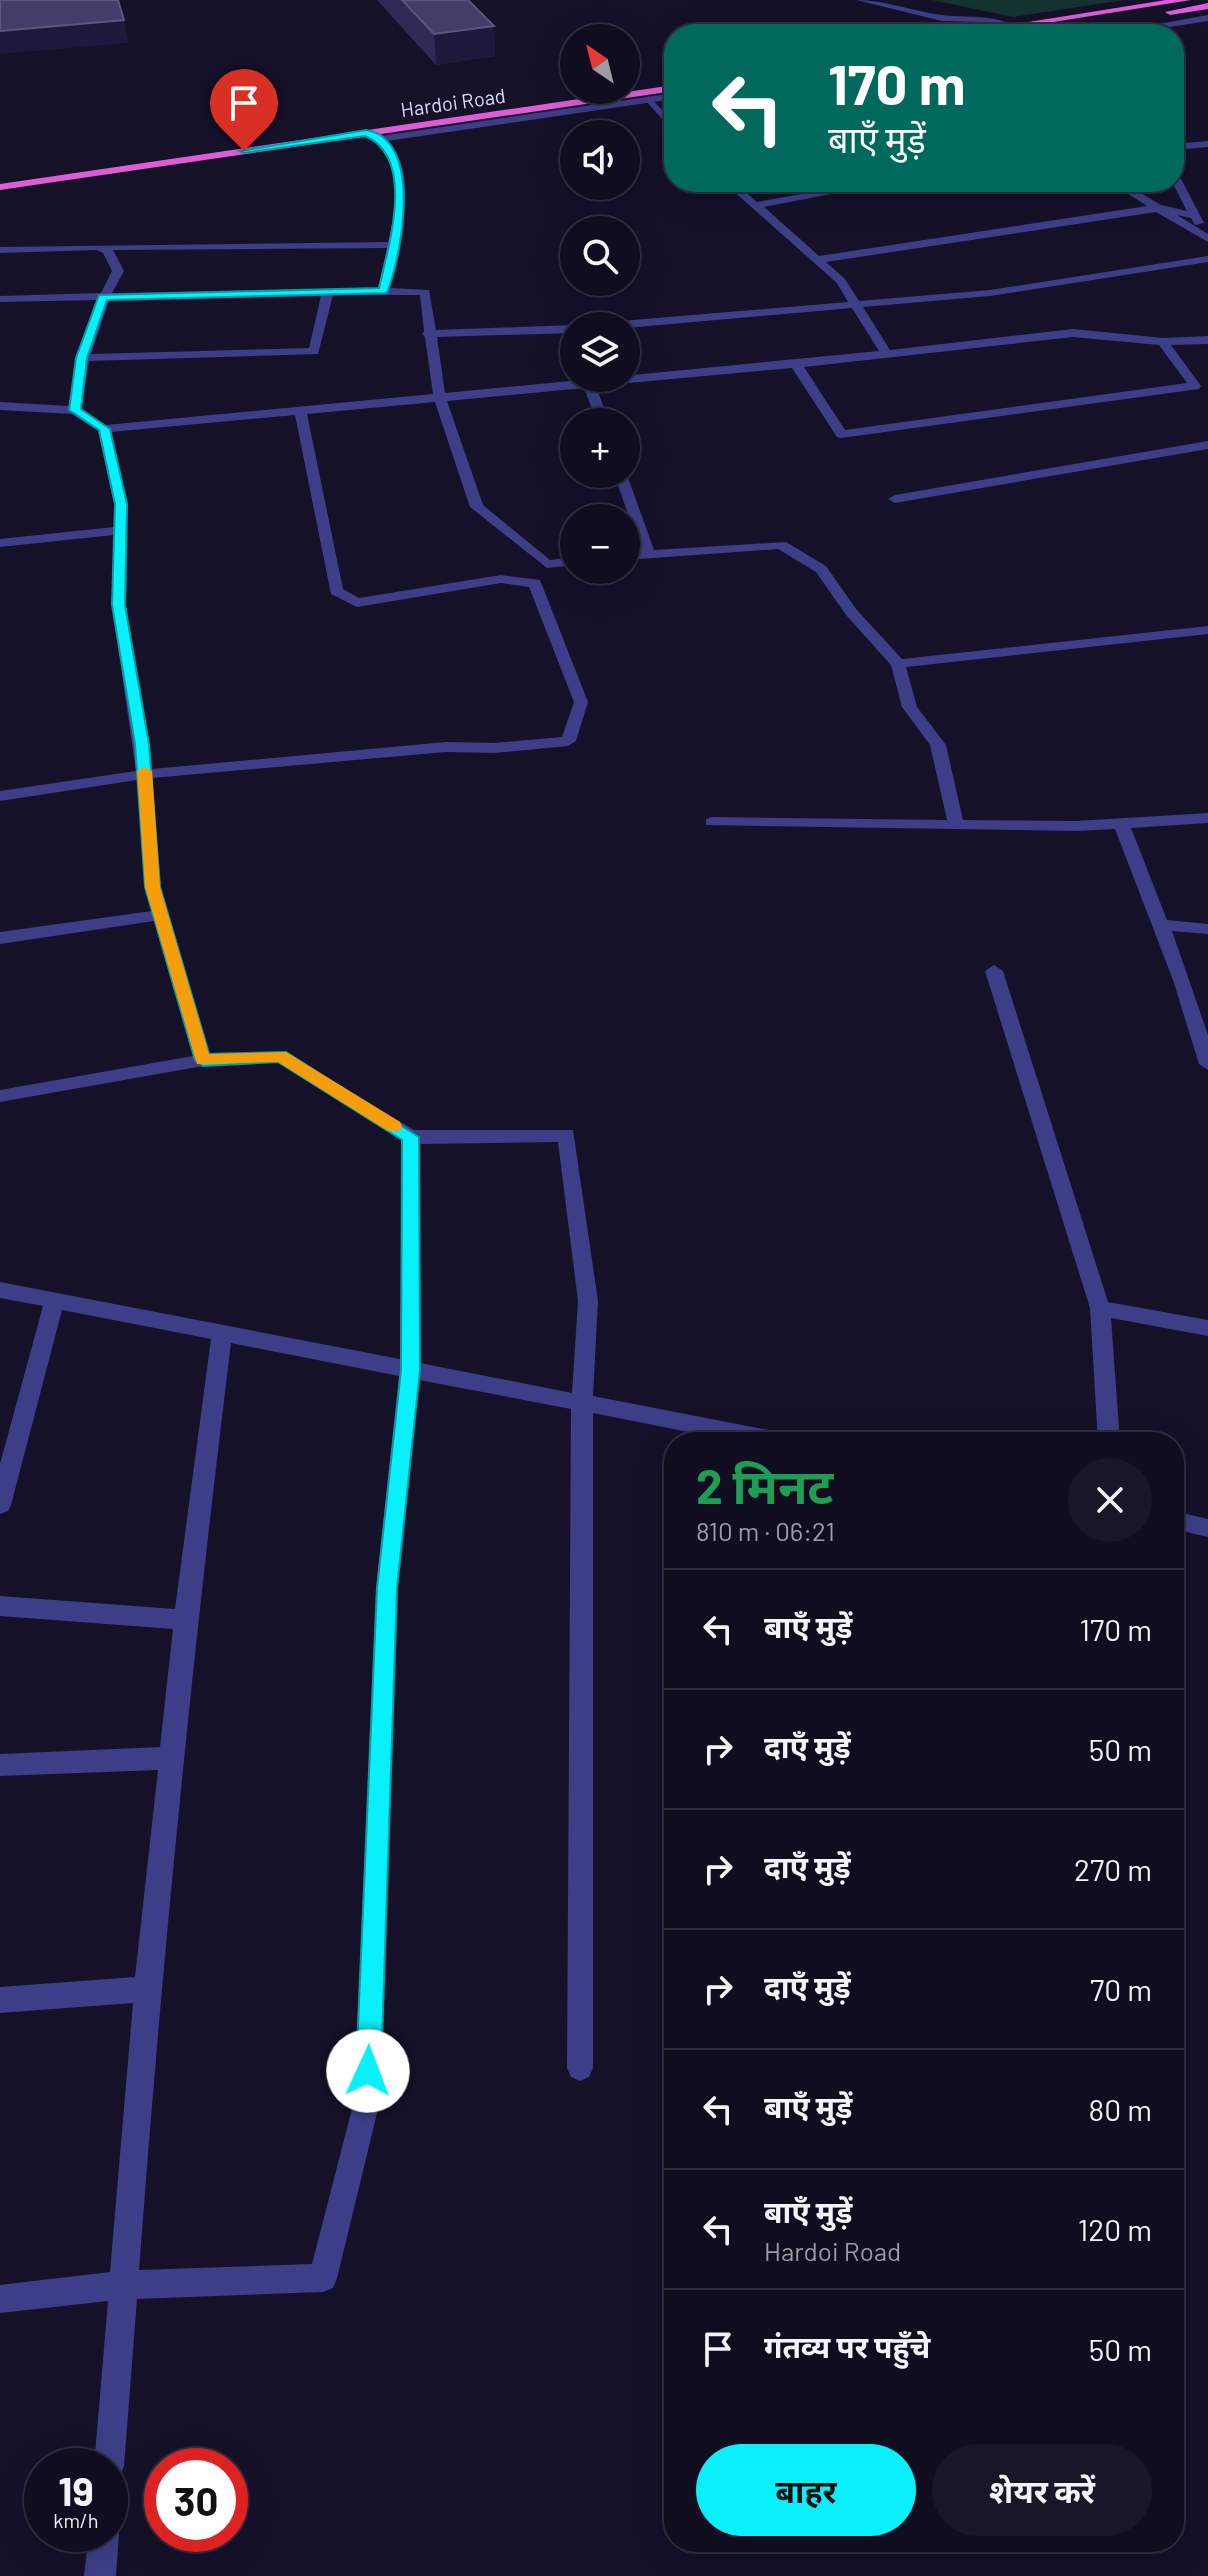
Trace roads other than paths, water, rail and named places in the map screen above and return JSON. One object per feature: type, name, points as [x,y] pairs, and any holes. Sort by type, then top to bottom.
[{"type":"highway","points":[[1024,24],[1186,0]]},
{"type":"highway","points":[[1094,24],[1208,6]]},
{"type":"highway","points":[[640,82],[664,78]]},
{"type":"highway","name":"Hardoi Road","points":[[0,185],[664,89]]},
{"type":"highway","name":"Hardoi Road","points":[[0,185],[560,94]]},
{"type":"street","points":[[860,0],[942,18],[978,19],[1001,24]]},
{"type":"street","points":[[911,0],[962,10],[978,19]]},
{"type":"street","points":[[1170,24],[1208,18]]},
{"type":"street","points":[[366,133],[380,139],[664,97]]},
{"type":"street","points":[[649,99],[664,117]]},
{"type":"street","points":[[380,139],[397,166],[401,209],[383,291]]},
{"type":"street","points":[[1184,146],[1208,144]]},
{"type":"street","points":[[739,192],[841,281],[887,354]]},
{"type":"street","points":[[754,206],[832,192]]},
{"type":"street","points":[[1132,192],[1207,238]]},
{"type":"street","points":[[1183,192],[1207,238]]},
{"type":"street","points":[[817,260],[1158,208],[1196,216]]},
{"type":"street","points":[[0,250],[393,245]]},
{"type":"street","points":[[75,410],[82,358],[103,297],[118,271],[108,251],[99,247]]},
{"type":"street","points":[[640,324],[990,293],[1208,259]]},
{"type":"street","points":[[82,358],[314,351],[328,292]]},
{"type":"street","points":[[0,299],[425,292],[428,334],[439,396],[477,507],[547,564],[560,563]]},
{"type":"street","points":[[428,334],[560,329]]},
{"type":"street","points":[[640,378],[1073,333],[1163,342],[1208,340]]},
{"type":"street","points":[[796,364],[841,434],[1195,386],[1163,342]]},
{"type":"street","points":[[0,406],[75,410],[104,429],[560,386]]},
{"type":"street","points":[[0,796],[145,774],[446,747],[494,748],[568,741],[581,702],[535,583],[501,579],[357,603],[336,591],[300,409]]},
{"type":"street","points":[[104,429],[121,504],[119,605],[145,774],[153,887],[203,1060]]},
{"type":"street","points":[[895,499],[1208,445]]},
{"type":"street","points":[[626,488],[649,554]]},
{"type":"street","points":[[0,543],[120,530]]},
{"type":"street","points":[[640,555],[781,545],[821,569],[851,612],[898,664],[910,707],[938,745],[956,825]]},
{"type":"street","points":[[898,664],[1208,630]]},
{"type":"street","points":[[712,822],[1076,826],[1208,818]]},
{"type":"street","points":[[1121,823],[1208,1064]]},
{"type":"street","points":[[0,938],[161,915]]},
{"type":"street","points":[[1160,925],[1208,929]]},
{"type":"street","points":[[994,971],[1100,1308],[1108,1432]]},
{"type":"street","points":[[0,1096],[203,1060],[280,1056],[411,1137],[566,1135],[588,1301],[582,1404],[580,2068]]},
{"type":"street","points":[[0,2299],[122,2285],[323,2278],[367,2101],[387,1588],[410,1370],[411,1137]]},
{"type":"street","points":[[0,1290],[731,1432]]},
{"type":"street","points":[[0,1505],[54,1301]]},
{"type":"street","points":[[1100,1308],[1208,1328]]},
{"type":"street","points":[[110,2448],[147,1989],[170,1758],[222,1333]]},
{"type":"street","points":[[1184,1522],[1208,1528]]},
{"type":"street","points":[[0,1606],[185,1620]]},
{"type":"street","points":[[0,1765],[170,1758]]},
{"type":"street","points":[[0,2000],[147,1989]]},
{"type":"street","points":[[100,2576],[102,2552]]}]
